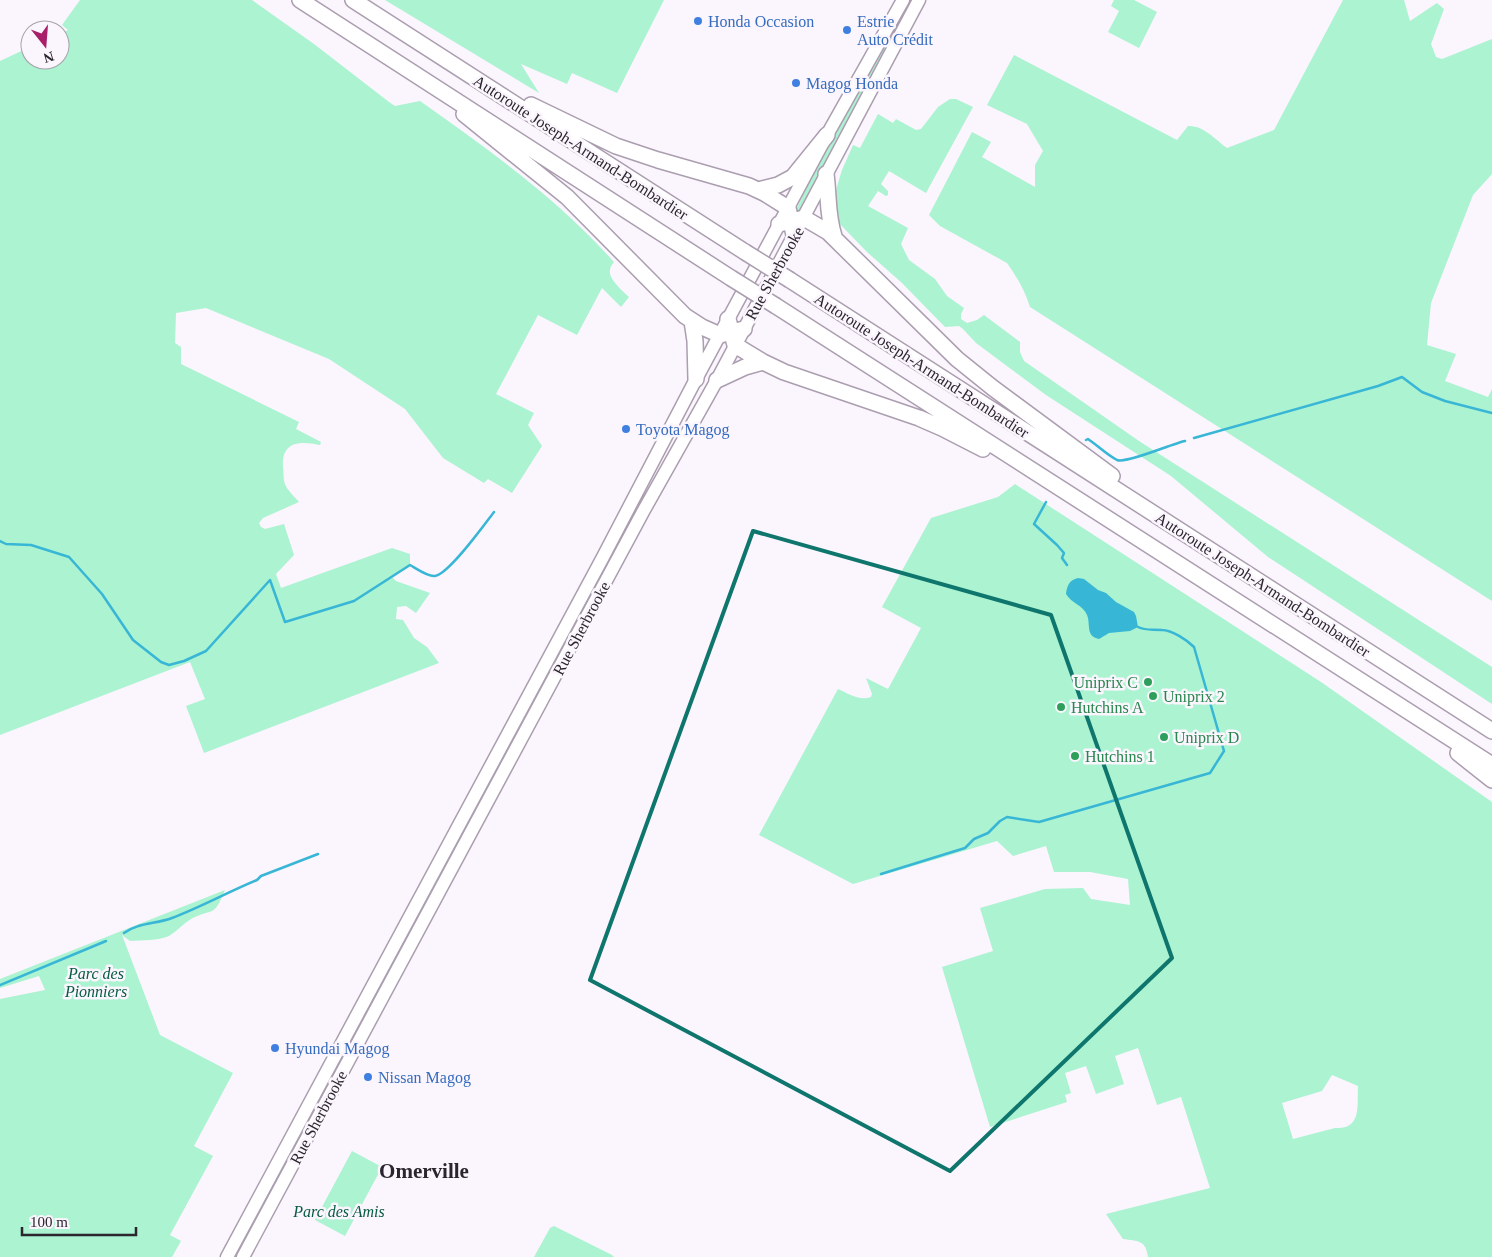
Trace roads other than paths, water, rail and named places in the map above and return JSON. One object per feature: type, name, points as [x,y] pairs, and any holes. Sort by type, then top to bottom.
[{"type":"highway","name":"Autoroute Joseph-Armand-Bombardier","points":[[300,0],[1394,702]]},
{"type":"highway","name":"Autoroute Joseph-Armand-Bombardier","points":[[353,0],[1492,731]]},
{"type":"highway","points":[[469,75],[616,146],[758,190],[791,221],[822,227],[834,236],[930,334],[973,373],[1207,548]]},
{"type":"highway","points":[[420,78],[490,137],[567,197],[670,302],[692,321],[732,332],[763,362],[793,375],[942,428],[1058,487]]},
{"type":"highway","points":[[758,190],[778,185],[793,177],[827,136]]},
{"type":"highway","points":[[826,174],[829,196],[829,220],[834,236]]},
{"type":"highway","points":[[692,321],[695,341],[696,379]]},
{"type":"highway","points":[[717,380],[745,367],[763,362]]},
{"type":"highway","points":[[1394,702],[1492,765]]},
{"type":"highway","points":[[1394,702],[1492,780]]},
{"type":"main road","name":"Rue Sherbrooke","points":[[227,1257],[603,557],[696,379],[732,332],[791,221],[827,136],[903,0]]},
{"type":"main road","name":"Rue Sherbrooke","points":[[243,1257],[644,510],[717,380],[732,332],[791,221],[826,174],[919,0]]},
{"type":"water","points":[[1084,579],[1116,602],[1134,612],[1138,627],[1130,631],[1109,633],[1099,639],[1092,635],[1085,612],[1066,594],[1072,580]]},
{"type":"waterway","points":[[1194,438],[1378,386],[1402,377],[1422,392],[1445,401],[1492,413]]},
{"type":"waterway","points":[[1086,440],[1088,439],[1117,460],[1139,457],[1185,441]]},
{"type":"waterway","points":[[1046,502],[1034,524],[1064,553],[1062,558],[1067,565]]},
{"type":"waterway","points":[[0,541],[6,544],[31,545],[69,557],[102,594],[133,640],[161,662],[169,665],[184,661],[206,651],[270,580],[285,622],[354,601],[410,565],[429,575],[435,576],[441,573],[466,548],[494,512]]},
{"type":"waterway","points":[[881,874],[965,848],[974,839],[988,833],[1007,817],[1039,822],[1210,773],[1224,751],[1194,647],[1170,632],[1138,627]]},
{"type":"waterway","points":[[124,933],[141,925],[183,914],[257,880],[261,876],[318,854]]},
{"type":"waterway","points":[[0,985],[106,941]]},
{"type":"place","name":"Honda Occasion","points":[[698,21]]},
{"type":"place","name":"Estrie Auto Crédit","points":[[847,30]]},
{"type":"place","name":"Magog Honda","points":[[796,83]]},
{"type":"place","name":"Toyota Magog","points":[[626,429]]},
{"type":"place","name":"Uniprix C","points":[[1148,682]]},
{"type":"place","name":"Uniprix 2","points":[[1153,696]]},
{"type":"place","name":"Hutchins A","points":[[1061,707]]},
{"type":"place","name":"Uniprix D","points":[[1164,737]]},
{"type":"place","name":"Hutchins 1","points":[[1075,756]]},
{"type":"place","name":"Hyundai Magog","points":[[275,1048]]},
{"type":"place","name":"Nissan Magog","points":[[368,1077]]},
{"type":"district","name":"Omerville","points":[[424,1171]]},
{"type":"park label","name":"Parc des Pionniers","points":[[96,982]]},
{"type":"park label","name":"Parc des Amis","points":[[339,1211]]}]
